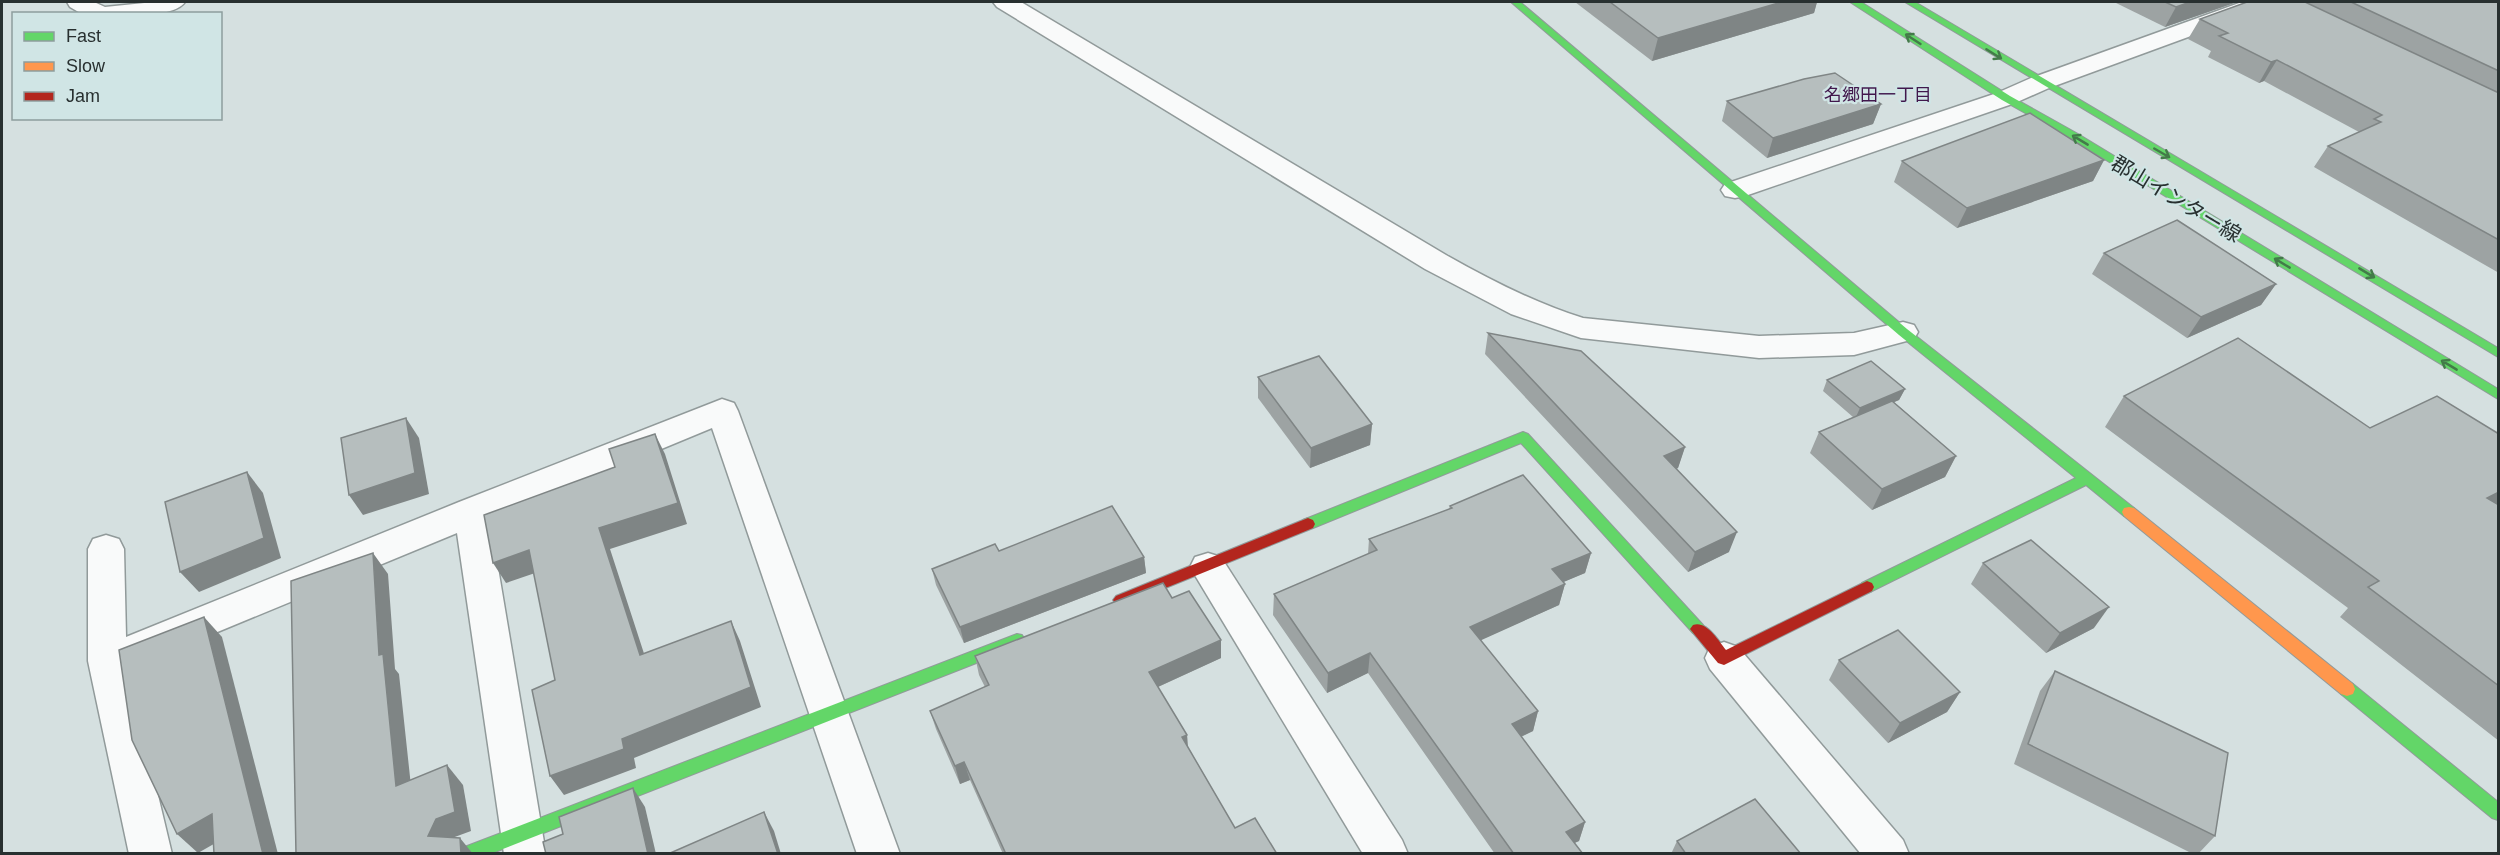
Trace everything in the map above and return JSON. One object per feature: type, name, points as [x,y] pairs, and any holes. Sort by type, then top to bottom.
[{"type":"street","points":[[78,2],[96,12]]},
{"type":"street","points":[[130,12],[154,10],[173,2]]},
{"type":"street","points":[[1005,2],[1379,228],[1476,283],[1564,323],[1581,328],[1759,347],[1854,344],[1903,332]]},
{"type":"street","points":[[1515,2],[1903,332],[2088,478],[2499,812]]},
{"type":"street","name":"郡山インター線","points":[[1855,2],[2006,98],[2499,395]]},
{"type":"street","points":[[1909,2],[2040,83],[2365,272],[2499,353]]},
{"type":"street","points":[[1735,190],[2006,98],[2040,83],[2262,2]]},
{"type":"street","points":[[106,661],[722,411],[879,854]]},
{"type":"street","points":[[1108,605],[1208,567],[1523,437],[1724,658],[1888,854]]},
{"type":"street","points":[[1724,658],[2088,478]]},
{"type":"street","points":[[471,511],[524,842]]},
{"type":"street","points":[[106,549],[106,661],[152,854]]},
{"type":"street","points":[[1208,567],[1387,854]]},
{"type":"street","points":[[468,854],[524,842],[830,712],[1030,635]]},
{"type":"building","points":[[1610,2],[1782,2],[1658,38]]},
{"type":"building","points":[[2165,2],[2190,2],[2176,7]]},
{"type":"building","points":[[2247,2],[2305,2],[2499,93],[2499,240],[2328,146],[2381,122],[2374,119],[2382,115],[2277,60],[2271,62],[2219,36],[2228,33],[2200,19]]},
{"type":"building","points":[[2351,2],[2499,2],[2499,71]]},
{"type":"building","points":[[1835,73],[1881,104],[1773,138],[1727,101],[1804,79]]},
{"type":"building","points":[[2030,113],[2104,160],[1967,208],[1902,161]]},
{"type":"building","points":[[2177,220],[2276,284],[2201,317],[2104,253]]},
{"type":"building","points":[[1488,333],[1581,351],[1685,447],[1664,456],[1737,532],[1695,552]]},
{"type":"building","points":[[2238,338],[2370,428],[2437,396],[2499,434],[2499,492],[2487,498],[2499,505],[2499,686],[2368,587],[2379,581],[2124,396]]},
{"type":"building","points":[[1319,356],[1372,424],[1311,448],[1258,377]]},
{"type":"building","points":[[1871,361],[1905,389],[1860,408],[1827,380]]},
{"type":"building","points":[[1892,401],[1956,456],[1882,489],[1819,432]]},
{"type":"building","points":[[406,418],[415,473],[349,495],[341,438]]},
{"type":"building","points":[[655,434],[678,503],[599,528],[640,655],[731,621],[751,687],[622,739],[624,749],[550,776],[532,690],[555,680],[529,550],[493,563],[484,515],[615,467],[609,449]]},
{"type":"building","points":[[247,472],[264,538],[180,572],[165,502]]},
{"type":"building","points":[[1523,475],[1591,553],[1552,569],[1565,584],[1470,627],[1538,711],[1512,724],[1585,822],[1566,832],[1583,854],[1514,854],[1370,653],[1328,673],[1274,594],[1377,550],[1369,539],[1452,508],[1450,506]]},
{"type":"building","points":[[1112,506],[1144,557],[960,627],[932,569],[995,544],[999,551]]},
{"type":"building","points":[[2031,540],[2109,607],[2060,633],[1983,563]]},
{"type":"building","points":[[373,553],[379,655],[383,654],[396,786],[447,765],[455,812],[436,819],[428,836],[460,838],[461,854],[296,854],[291,581]]},
{"type":"building","points":[[1163,583],[1172,598],[1189,591],[1221,640],[1149,672],[1187,735],[1182,737],[1235,828],[1255,818],[1277,854],[1006,854],[964,762],[955,766],[930,711],[989,685],[975,656]]},
{"type":"building","points":[[204,617],[263,854],[214,854],[212,814],[177,834],[132,740],[119,650]]},
{"type":"building","points":[[1898,630],[1960,692],[1900,723],[1839,660]]},
{"type":"building","points":[[2055,671],[2228,753],[2215,836],[2028,744]]},
{"type":"building","points":[[633,788],[648,854],[546,854],[543,842],[563,834],[559,817]]},
{"type":"building","points":[[1755,799],[1801,854],[1686,854],[1677,841]]},
{"type":"building","points":[[764,812],[778,854],[668,854]]},
{"type":"traffic: fast","points":[[1515,2],[1903,332],[2129,512]]},
{"type":"traffic: fast","points":[[1855,2],[2006,98],[2074,136],[2498,395]]},
{"type":"traffic: fast","points":[[1909,2],[2498,353]]},
{"type":"traffic: fast","points":[[1308,524],[1523,437],[1698,629]]},
{"type":"traffic: fast","points":[[1867,587],[2088,478]]},
{"type":"traffic: fast","points":[[468,854],[1017,640]]},
{"type":"traffic: fast","points":[[2347,689],[2498,812]]},
{"type":"traffic: slow","points":[[2129,512],[2347,689]]},
{"type":"traffic: jam","points":[[1121,600],[1308,524]]},
{"type":"traffic: jam","points":[[1698,629],[1724,658],[1867,587]]},
{"type":"district","name":"名郷田一丁目","points":[[1878,95]]}]
